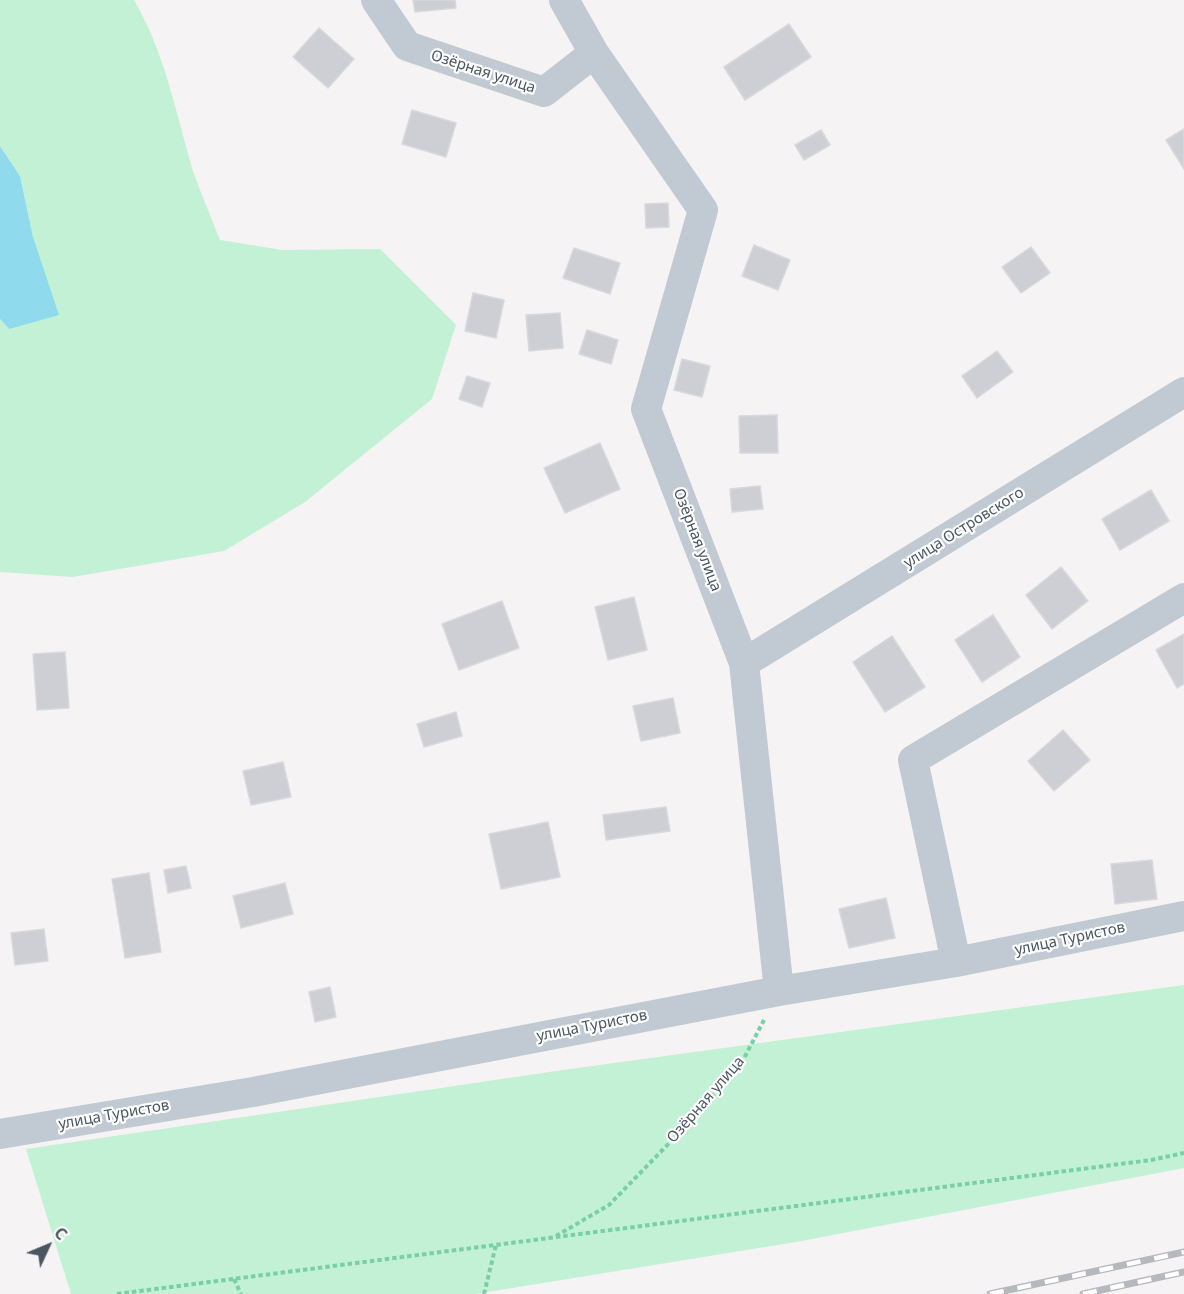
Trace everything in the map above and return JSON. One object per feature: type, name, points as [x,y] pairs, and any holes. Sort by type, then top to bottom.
[{"type":"street","name":"Озёрная улица","points":[[376,0],[407,46],[544,92],[594,53],[703,210],[646,409],[744,663],[779,991]]},
{"type":"street","points":[[564,0],[594,53]]},
{"type":"street","name":"улица Островского","points":[[744,663],[1184,392]]},
{"type":"street","points":[[956,963],[913,760],[1184,598]]},
{"type":"street","name":"улица Туристов","points":[[0,1134],[253,1092],[779,991],[956,963],[1184,916]]},
{"type":"path","name":"Озёрная улица","points":[[552,1238],[609,1205],[680,1132],[740,1066],[779,991]]},
{"type":"path","points":[[117,1294],[1152,1160],[1184,1153]]},
{"type":"path","points":[[484,1294],[496,1245]]},
{"type":"path","points":[[234,1279],[241,1294]]},
{"type":"green space","points":[[0,0],[134,0],[162,62],[193,171],[220,240],[282,250],[380,249],[456,325],[432,399],[305,502],[224,551],[73,577],[0,572],[0,319],[9,329],[33,237],[20,176],[0,146]]},
{"type":"green space","points":[[1184,985],[1184,1168],[796,1242],[475,1294],[71,1294],[26,1149],[563,1070]]},
{"type":"water","points":[[0,146],[20,176],[33,237],[59,315],[9,329],[0,319]]},
{"type":"building","points":[[413,0],[455,0],[456,8],[415,12]]},
{"type":"building","points":[[789,24],[811,57],[745,100],[724,67]]},
{"type":"building","points":[[319,28],[354,59],[328,88],[293,57]]},
{"type":"building","points":[[412,110],[456,123],[446,157],[402,144]]},
{"type":"building","points":[[1184,129],[1184,169],[1166,140]]},
{"type":"building","points":[[821,130],[830,145],[804,160],[795,145]]},
{"type":"building","points":[[668,203],[669,227],[646,228],[645,204]]},
{"type":"building","points":[[754,245],[790,260],[778,290],[742,276]]},
{"type":"building","points":[[1031,247],[1050,273],[1021,293],[1002,267]]},
{"type":"building","points":[[574,248],[620,263],[610,294],[563,278]]},
{"type":"building","points":[[473,293],[504,300],[496,338],[465,331]]},
{"type":"building","points":[[560,313],[563,348],[529,351],[526,315]]},
{"type":"building","points":[[587,330],[618,340],[611,364],[579,354]]},
{"type":"building","points":[[997,351],[1013,372],[977,398],[962,376]]},
{"type":"building","points":[[682,359],[710,366],[702,397],[674,390]]},
{"type":"building","points":[[467,376],[490,383],[482,407],[459,399]]},
{"type":"building","points":[[777,415],[778,453],[740,453],[739,416]]},
{"type":"building","points":[[600,443],[620,489],[565,513],[544,468]]},
{"type":"building","points":[[760,486],[763,509],[732,512],[730,489]]},
{"type":"building","points":[[1151,490],[1169,521],[1120,550],[1102,519]]},
{"type":"building","points":[[1061,567],[1088,601],[1052,629],[1026,595]]},
{"type":"building","points":[[634,597],[647,650],[608,660],[595,607]]},
{"type":"building","points":[[502,601],[519,648],[459,670],[442,624]]},
{"type":"building","points":[[993,615],[1020,657],[982,682],[955,640]]},
{"type":"building","points":[[1184,634],[1184,684],[1177,688],[1156,650]]},
{"type":"building","points":[[892,636],[925,687],[885,712],[853,662]]},
{"type":"building","points":[[65,652],[69,708],[37,710],[33,654]]},
{"type":"building","points":[[673,698],[680,733],[641,741],[633,706]]},
{"type":"building","points":[[456,712],[462,736],[424,747],[417,724]]},
{"type":"building","points":[[1063,730],[1090,760],[1054,791],[1028,761]]},
{"type":"building","points":[[283,762],[291,797],[251,805],[243,771]]},
{"type":"building","points":[[666,807],[670,831],[606,840],[603,815]]},
{"type":"building","points":[[548,822],[560,877],[501,889],[489,834]]},
{"type":"building","points":[[1152,860],[1157,899],[1115,904],[1111,864]]},
{"type":"building","points":[[186,866],[191,888],[168,893],[164,870]]},
{"type":"building","points":[[149,873],[161,952],[125,958],[112,879]]},
{"type":"building","points":[[285,883],[293,914],[241,928],[233,896]]},
{"type":"building","points":[[886,898],[895,938],[849,948],[839,909]]},
{"type":"building","points":[[44,929],[48,961],[15,965],[11,933]]},
{"type":"building","points":[[330,987],[336,1017],[315,1022],[309,992]]},
{"type":"railway","points":[[990,1294],[1184,1252]]},
{"type":"railway","points":[[1083,1294],[1184,1272]]}]
